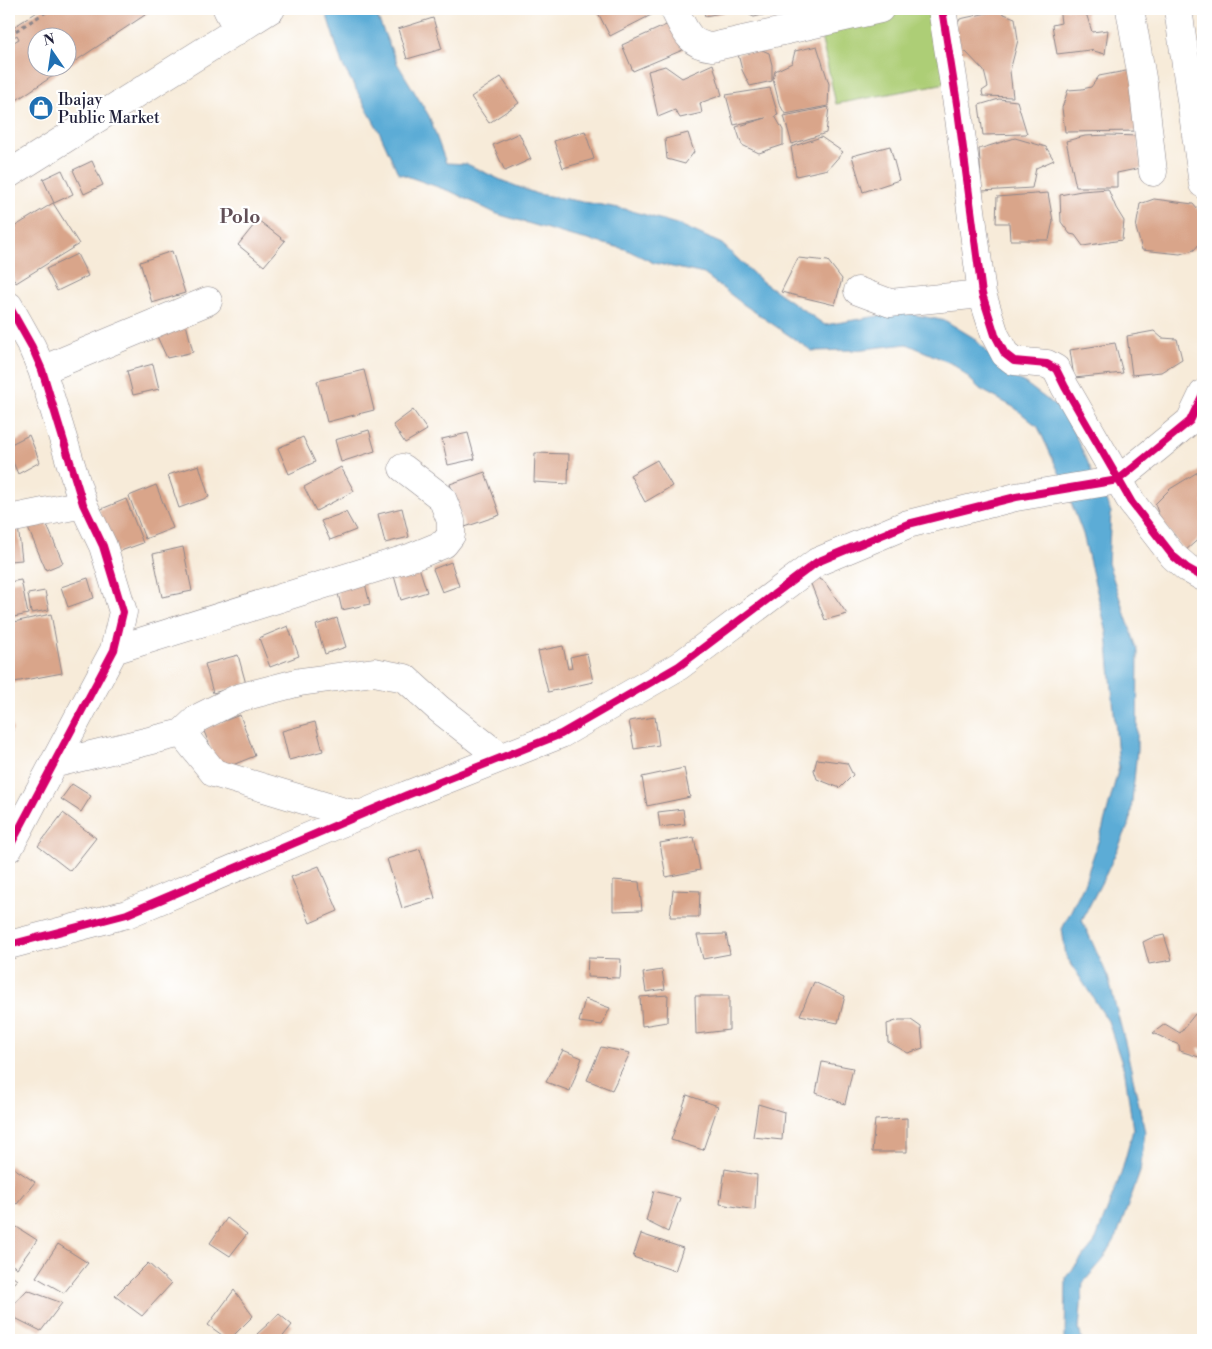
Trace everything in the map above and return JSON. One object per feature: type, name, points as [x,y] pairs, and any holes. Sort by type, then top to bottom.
[{"type":"street","points":[[9,174],[232,19],[271,9]]},
{"type":"street","points":[[674,9],[691,40],[702,46],[712,47],[880,9]]},
{"type":"street","points":[[942,9],[958,110],[982,294],[995,335],[1005,354],[1014,361],[1047,364],[1056,369],[1132,503],[1173,556],[1187,568],[1203,577]]},
{"type":"street","points":[[1130,9],[1143,84],[1153,172]]},
{"type":"street","points":[[1178,9],[1203,184]]},
{"type":"street","points":[[858,291],[890,303],[982,294]]},
{"type":"street","points":[[42,370],[208,301]]},
{"type":"street","points":[[9,306],[32,347],[42,370],[83,504],[103,546],[123,612],[114,650],[9,848]]},
{"type":"street","points":[[9,945],[127,914],[561,734],[679,666],[817,562],[908,524],[1016,497],[1118,480],[1190,421],[1203,394]]},
{"type":"street","points":[[114,650],[412,557],[444,544],[451,535],[451,521],[442,498],[403,468]]},
{"type":"street","points":[[9,519],[83,504]]},
{"type":"street","points":[[54,764],[182,733],[198,718],[238,698],[300,682],[374,672],[405,678],[439,709],[490,750],[502,757]]},
{"type":"street","points":[[182,733],[214,773],[344,812],[362,815]]},
{"type":"path","points":[[9,36],[51,9]]},
{"type":"green space","points":[[909,9],[936,9],[946,83],[836,104],[819,27]]},
{"type":"water","points":[[325,9],[374,9],[397,63],[429,116],[446,163],[467,164],[537,194],[625,209],[680,225],[722,244],[760,280],[825,325],[901,312],[946,321],[974,338],[1007,374],[1025,383],[1061,410],[1075,435],[1111,512],[1108,563],[1138,651],[1137,750],[1130,822],[1082,920],[1108,977],[1145,1132],[1140,1172],[1117,1236],[1103,1260],[1083,1283],[1079,1329],[1082,1340],[1065,1340],[1066,1277],[1094,1244],[1121,1174],[1133,1130],[1125,1073],[1108,1021],[1066,956],[1062,929],[1084,884],[1103,827],[1119,767],[1107,633],[1083,534],[1063,481],[1038,427],[1015,408],[980,389],[955,365],[907,344],[855,350],[812,351],[743,304],[704,274],[654,263],[625,249],[568,235],[497,214],[452,192],[398,173],[379,131],[342,64]]},
{"type":"building","points":[[42,9],[154,9],[78,59],[78,28],[28,28],[28,78],[50,78],[9,105],[9,45],[19,39],[17,35],[9,40],[9,30]]},
{"type":"building","points":[[596,9],[658,9],[659,11],[610,36]]},
{"type":"building","points":[[703,9],[736,9],[736,10],[705,16]]},
{"type":"building","points":[[741,9],[785,10],[754,17],[741,11]]},
{"type":"building","points":[[1061,9],[1087,9],[1086,13],[1092,32],[1108,30],[1105,54],[1090,50],[1057,54],[1052,25],[1061,23]]},
{"type":"building","points":[[996,11],[1015,18],[1018,40],[1010,71],[1013,97],[983,96],[982,91],[988,87],[984,71],[966,52],[955,53],[953,33],[960,19]]},
{"type":"building","points":[[433,18],[442,49],[407,59],[398,29]]},
{"type":"building","points":[[673,22],[685,49],[633,71],[622,45]]},
{"type":"building","points":[[817,46],[829,84],[828,106],[785,114],[779,103],[773,79],[775,71],[792,63],[795,51]]},
{"type":"building","points":[[760,49],[769,53],[772,65],[772,81],[750,86],[742,70],[738,54]]},
{"type":"building","points":[[713,64],[722,95],[700,103],[702,113],[680,118],[675,110],[658,117],[648,71],[665,66],[682,78]]},
{"type":"building","points":[[1131,70],[1141,131],[1065,132],[1062,108],[1068,90],[1091,87],[1099,76]]},
{"type":"building","points":[[501,77],[519,103],[489,123],[471,97]]},
{"type":"building","points":[[770,88],[778,115],[775,116],[783,130],[783,145],[759,153],[742,145],[736,127],[766,118],[734,125],[726,95]]},
{"type":"building","points":[[999,99],[1017,101],[1027,134],[983,135],[979,105]]},
{"type":"building","points":[[829,107],[826,133],[792,144],[784,116]]},
{"type":"building","points":[[585,131],[594,159],[563,168],[554,141]]},
{"type":"building","points":[[519,133],[531,159],[505,171],[493,145]]},
{"type":"building","points":[[688,133],[694,152],[685,164],[667,159],[665,139]]},
{"type":"building","points":[[1085,136],[1138,136],[1141,168],[1117,173],[1117,187],[1076,187],[1066,141]]},
{"type":"building","points":[[821,137],[843,152],[828,169],[796,176],[791,147]]},
{"type":"building","points":[[1015,138],[1046,147],[1054,160],[1036,168],[1032,188],[982,191],[979,149]]},
{"type":"building","points":[[890,146],[899,180],[863,192],[852,156]]},
{"type":"building","points":[[92,161],[103,185],[84,194],[73,170]]},
{"type":"building","points":[[62,170],[73,194],[54,203],[43,179]]},
{"type":"building","points":[[1108,189],[1124,221],[1122,240],[1083,246],[1075,235],[1070,234],[1061,222],[1060,195]]},
{"type":"building","points":[[1048,193],[1053,221],[1049,240],[1010,240],[1009,223],[996,223],[997,197]]},
{"type":"building","points":[[1154,199],[1193,204],[1203,216],[1200,243],[1194,250],[1180,254],[1142,250],[1136,228],[1140,204]]},
{"type":"building","points":[[53,203],[79,244],[16,283],[9,271],[9,230]]},
{"type":"building","points":[[258,220],[285,241],[264,266],[238,245]]},
{"type":"building","points":[[172,251],[185,293],[152,303],[140,262]]},
{"type":"building","points":[[77,254],[88,276],[57,291],[46,269]]},
{"type":"building","points":[[798,258],[828,261],[842,279],[835,305],[781,292]]},
{"type":"building","points":[[185,320],[193,352],[167,358],[154,330]]},
{"type":"building","points":[[1154,331],[1162,338],[1177,339],[1182,359],[1161,372],[1132,375],[1127,336]]},
{"type":"building","points":[[1115,343],[1123,373],[1074,378],[1070,350]]},
{"type":"building","points":[[153,364],[159,389],[133,395],[127,371]]},
{"type":"building","points":[[364,370],[374,410],[327,422],[317,381]]},
{"type":"building","points":[[413,410],[427,430],[405,443],[393,425]]},
{"type":"building","points":[[369,430],[375,451],[341,462],[335,440]]},
{"type":"building","points":[[468,433],[475,459],[448,465],[442,439]]},
{"type":"building","points":[[29,435],[40,462],[18,474],[9,453],[9,445]]},
{"type":"building","points":[[303,437],[315,462],[289,474],[278,448]]},
{"type":"building","points":[[535,453],[569,454],[568,484],[534,482]]},
{"type":"building","points":[[657,460],[672,486],[645,502],[630,475]]},
{"type":"building","points":[[199,465],[209,497],[179,508],[168,475]]},
{"type":"building","points":[[341,467],[354,491],[316,511],[304,487]]},
{"type":"building","points":[[1201,470],[1203,472],[1203,535],[1185,551],[1161,521],[1155,504],[1170,489]]},
{"type":"building","points":[[485,472],[500,515],[465,527],[450,484]]},
{"type":"building","points":[[156,485],[173,528],[145,539],[129,496]]},
{"type":"building","points":[[126,499],[143,543],[115,553],[99,510]]},
{"type":"building","points":[[402,508],[409,537],[385,543],[378,514]]},
{"type":"building","points":[[346,512],[356,530],[330,540],[321,521]]},
{"type":"building","points":[[44,518],[63,563],[46,570],[27,526]]},
{"type":"building","points":[[18,526],[22,560],[9,561],[9,527]]},
{"type":"building","points":[[183,547],[192,591],[162,597],[153,554]]},
{"type":"building","points":[[417,561],[427,592],[401,600],[392,569]]},
{"type":"building","points":[[451,562],[459,586],[442,592],[433,569]]},
{"type":"building","points":[[812,576],[824,581],[847,614],[825,620],[811,584]]},
{"type":"building","points":[[88,578],[94,598],[68,607],[61,587]]},
{"type":"building","points":[[364,579],[370,604],[342,610],[336,585]]},
{"type":"building","points":[[21,580],[28,614],[9,618],[9,582]]},
{"type":"building","points":[[45,591],[49,610],[31,613],[28,594]]},
{"type":"building","points":[[51,614],[62,673],[9,683],[9,623]]},
{"type":"building","points":[[337,618],[346,647],[325,654],[316,625]]},
{"type":"building","points":[[288,626],[299,656],[270,667],[259,638]]},
{"type":"building","points":[[563,646],[568,669],[572,668],[570,657],[587,653],[593,682],[548,692],[538,651]]},
{"type":"building","points":[[238,655],[246,684],[213,693],[205,664]]},
{"type":"building","points":[[9,714],[13,731],[9,732]]},
{"type":"building","points":[[240,715],[255,756],[220,770],[203,729]]},
{"type":"building","points":[[655,717],[659,745],[634,749],[629,721]]},
{"type":"building","points":[[315,722],[323,751],[289,760],[282,731]]},
{"type":"building","points":[[817,759],[847,763],[853,775],[840,788],[817,779],[814,770]]},
{"type":"building","points":[[684,768],[690,797],[647,806],[642,777]]},
{"type":"building","points":[[72,784],[91,796],[81,812],[61,799]]},
{"type":"building","points":[[683,809],[685,824],[660,827],[658,812]]},
{"type":"building","points":[[63,813],[96,838],[70,871],[38,846]]},
{"type":"building","points":[[694,837],[700,870],[666,877],[660,843]]},
{"type":"building","points":[[420,849],[435,898],[402,908],[387,859]]},
{"type":"building","points":[[319,866],[338,911],[310,923],[291,877]]},
{"type":"building","points":[[613,880],[639,882],[642,910],[613,911]]},
{"type":"building","points":[[673,890],[700,891],[699,917],[670,917]]},
{"type":"building","points":[[726,934],[730,954],[703,959],[697,935]]},
{"type":"building","points":[[1164,935],[1172,960],[1149,964],[1143,942]]},
{"type":"building","points":[[588,958],[621,959],[620,978],[587,977]]},
{"type":"building","points":[[662,970],[665,989],[646,992],[643,973]]},
{"type":"building","points":[[814,982],[845,996],[838,1023],[800,1015]]},
{"type":"building","points":[[668,995],[667,1022],[642,1026],[640,997]]},
{"type":"building","points":[[695,996],[729,996],[729,1030],[696,1034]]},
{"type":"building","points":[[585,999],[610,1008],[602,1025],[579,1022]]},
{"type":"building","points":[[1195,1014],[1203,1014],[1203,1048],[1198,1048],[1202,1058],[1180,1051],[1179,1045],[1153,1033],[1165,1024],[1180,1033]]},
{"type":"building","points":[[899,1020],[911,1020],[921,1027],[923,1048],[908,1053],[888,1042],[887,1024]]},
{"type":"building","points":[[601,1047],[630,1053],[612,1090],[587,1080]]},
{"type":"building","points":[[563,1050],[582,1058],[570,1091],[546,1082]]},
{"type":"building","points":[[822,1062],[853,1068],[845,1104],[816,1093]]},
{"type":"building","points":[[687,1095],[718,1106],[703,1150],[671,1140]]},
{"type":"building","points":[[758,1104],[784,1112],[782,1140],[753,1137]]},
{"type":"building","points":[[907,1118],[907,1152],[872,1152],[875,1120]]},
{"type":"building","points":[[9,1165],[35,1182],[17,1204],[9,1199]]},
{"type":"building","points":[[725,1169],[757,1175],[755,1210],[720,1204]]},
{"type":"building","points":[[654,1191],[680,1198],[668,1232],[646,1221]]},
{"type":"building","points":[[227,1218],[247,1234],[230,1256],[210,1243]]},
{"type":"building","points":[[12,1224],[37,1240],[17,1268],[9,1263],[9,1230]]},
{"type":"building","points":[[641,1234],[683,1248],[675,1271],[633,1257]]},
{"type":"building","points":[[58,1244],[88,1263],[64,1293],[36,1277]]},
{"type":"building","points":[[148,1263],[171,1284],[142,1316],[115,1296]]},
{"type":"building","points":[[9,1274],[17,1280],[9,1287]]},
{"type":"building","points":[[27,1290],[62,1303],[41,1331],[9,1315],[9,1309]]},
{"type":"building","points":[[234,1290],[253,1316],[229,1340],[208,1325]]},
{"type":"building","points":[[279,1314],[292,1325],[280,1340],[263,1340],[257,1334]]},
{"type":"cycle path","points":[[942,9],[958,110],[982,294],[995,335],[1005,354],[1014,361],[1047,364],[1056,369],[1132,503],[1173,556],[1187,568],[1203,577]]},
{"type":"cycle path","points":[[9,306],[32,347],[42,370],[83,504],[103,546],[123,612],[114,650],[9,848]]},
{"type":"cycle path","points":[[9,945],[127,914],[407,795],[561,734],[679,666],[817,562],[908,524],[1016,497],[1118,480],[1190,421],[1203,394]]},
{"type":"place","name":"Ibajay Public Market","points":[[41,108]]},
{"type":"district","name":"Polo","points":[[240,216]]}]
